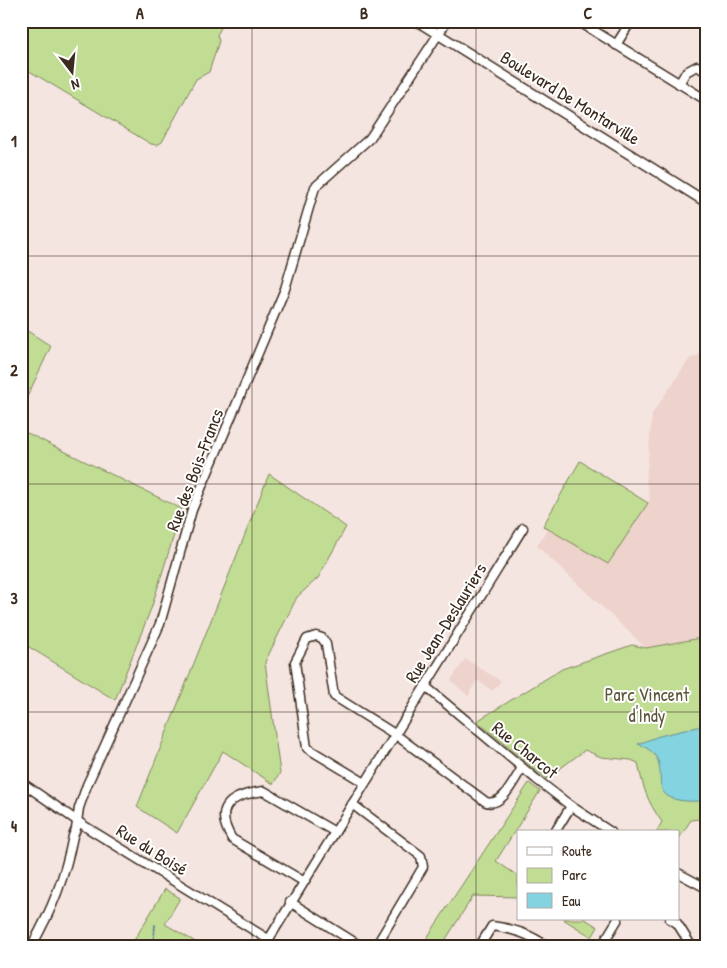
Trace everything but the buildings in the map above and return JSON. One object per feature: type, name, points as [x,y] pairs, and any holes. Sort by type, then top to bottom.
[{"type":"street","name":"Boulevard De Montarville","points":[[417,21],[706,202]]},
{"type":"street","name":"Rue des Bois-Francs","points":[[31,947],[46,921],[62,883],[76,829],[79,808],[87,786],[160,624],[192,510],[285,289],[314,187],[370,138],[447,21]]},
{"type":"street","points":[[578,21],[678,84],[705,98]]},
{"type":"street","points":[[616,45],[631,21]]},
{"type":"street","points":[[678,84],[686,72],[698,66],[706,72]]},
{"type":"street","name":"Rue Jean-Deslauriers","points":[[264,947],[290,902],[396,735],[523,528]]},
{"type":"street","points":[[365,784],[308,748],[295,662],[307,639],[316,636],[322,638],[326,644],[334,696],[396,735],[486,802],[491,804],[499,801],[522,768]]},
{"type":"street","name":"Rue Charcot","points":[[425,686],[522,768],[571,806],[608,830]]},
{"type":"street","name":"Rue du Boisé","points":[[21,782],[77,820],[268,939]]},
{"type":"street","points":[[303,881],[232,839],[225,827],[224,812],[229,802],[237,797],[264,791],[334,832]]},
{"type":"street","points":[[352,804],[421,856],[423,867],[374,947]]},
{"type":"street","points":[[556,830],[571,806]]},
{"type":"street","points":[[680,874],[706,888]]},
{"type":"street","points":[[290,902],[362,947]]},
{"type":"street","points":[[601,947],[617,920]]},
{"type":"street","points":[[672,920],[677,923],[692,947]]},
{"type":"street","points":[[479,947],[492,926],[513,929],[537,939],[548,947]]},
{"type":"shaded area","points":[[706,352],[706,631],[701,638],[646,648],[537,546],[547,529],[609,563],[650,499],[646,480],[652,414],[690,358]]},
{"type":"shaded area","points":[[465,659],[501,681],[493,691],[477,680],[469,697],[451,680]]},
{"type":"green space","points":[[21,21],[237,21],[222,26],[217,35],[219,41],[209,72],[196,79],[162,142],[157,145],[151,144],[21,66]]},
{"type":"green space","points":[[21,327],[51,346],[21,410]]},
{"type":"green space","points":[[21,430],[182,509],[152,606],[115,700],[21,642]]},
{"type":"green space","points":[[580,461],[648,503],[608,564],[543,526]]},
{"type":"green space","points":[[269,474],[346,527],[318,578],[297,597],[265,662],[280,773],[273,784],[223,751],[177,833],[137,807]]},
{"type":"green space","name":"Parc Vincent d'Indy","points":[[706,631],[706,818],[691,820],[680,837],[680,830],[657,830],[662,822],[646,794],[638,763],[631,760],[601,757],[585,750],[546,779],[477,721],[562,669],[632,645],[646,648],[701,638]]},
{"type":"green space","points":[[529,783],[540,791],[496,861],[517,875],[517,897],[473,896],[441,947],[421,947]]},
{"type":"green space","points":[[165,889],[180,898],[165,924],[204,947],[130,947]]},
{"type":"green space","points":[[565,920],[587,920],[598,927],[592,937]]},
{"type":"water","points":[[706,725],[706,801],[686,801],[674,799],[666,795],[660,782],[659,766],[656,758],[650,750],[638,744],[659,736]]},
{"type":"waterway","points":[[153,947],[155,925]]}]
